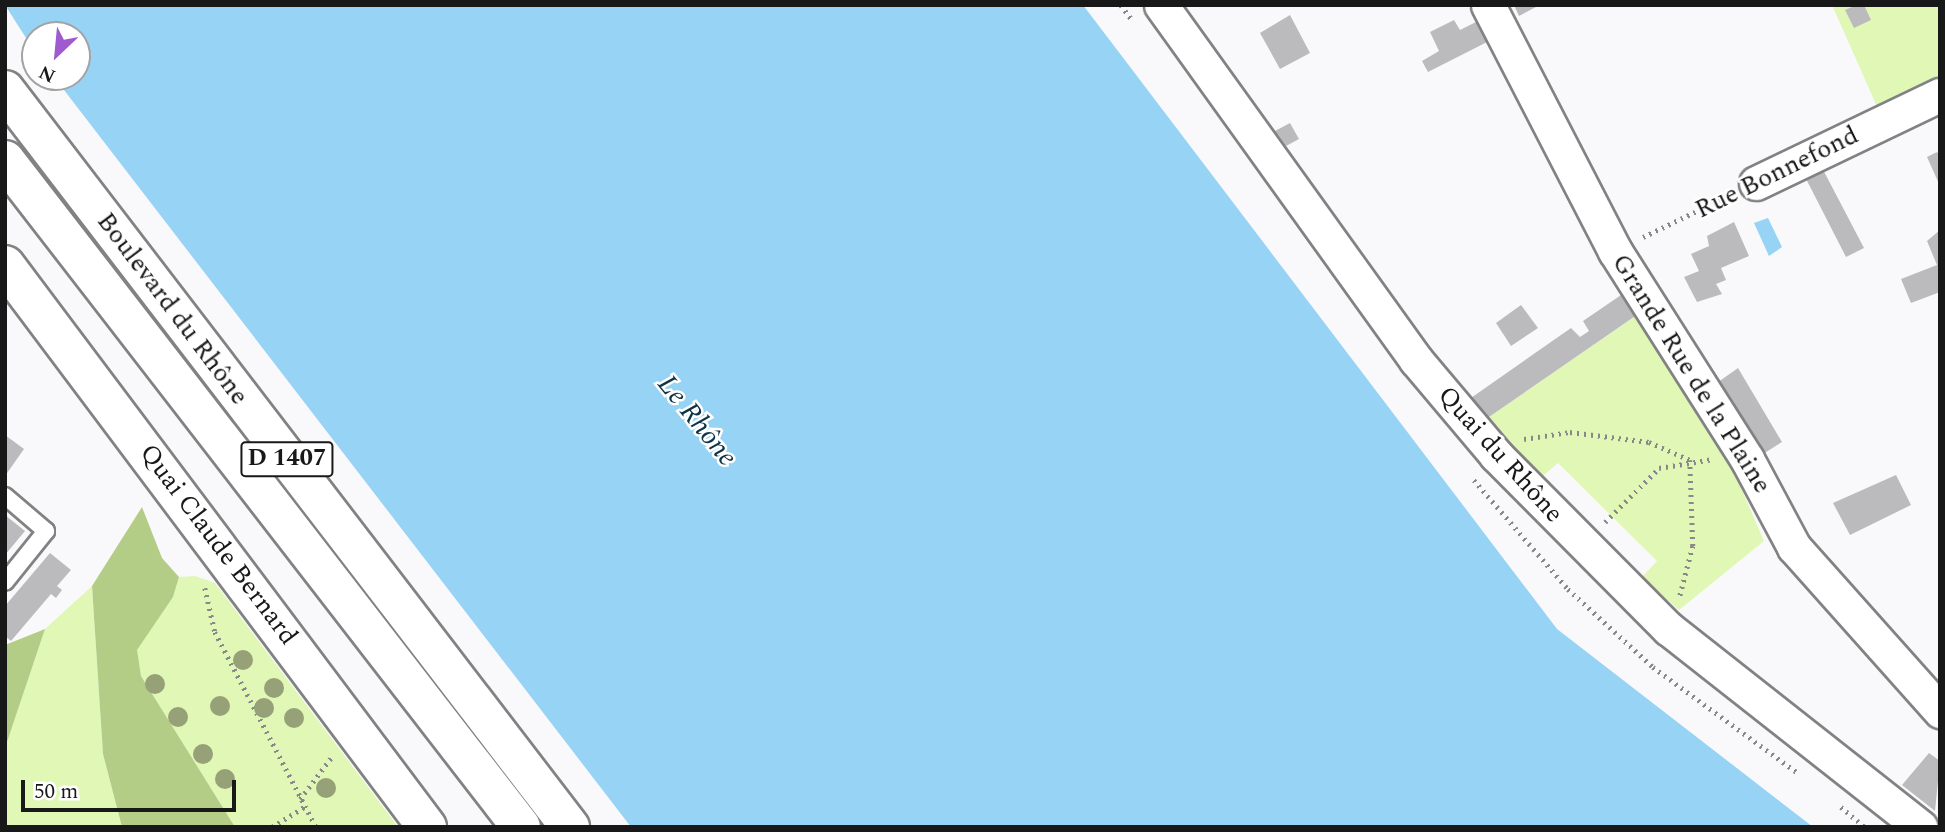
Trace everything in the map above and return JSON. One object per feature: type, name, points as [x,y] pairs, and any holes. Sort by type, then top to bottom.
[{"type":"main road","name":"Boulevard du Rhône","points":[[5,90],[570,827]]},
{"type":"main road","name":"Boulevard du Rhône","points":[[5,160],[521,827]]},
{"type":"main road","name":"Quai Claude Bernard","points":[[5,265],[428,827]]},
{"type":"street","name":"Quai du Rhône","points":[[1161,5],[1416,360],[1496,455],[1583,546],[1669,629],[1921,827]]},
{"type":"street","name":"Grande Rue de la Plaine","points":[[1489,5],[1615,251],[1747,459],[1794,547],[1940,710]]},
{"type":"street","name":"Rue Bonnefond","points":[[1756,183],[1940,95]]},
{"type":"lane","points":[[5,496],[46,531],[5,582]]},
{"type":"path","name":"Rue Bonnefond","points":[[1615,251],[1756,183]]},
{"type":"path","points":[[1496,455],[1531,436],[1570,432],[1649,442],[1690,460]]},
{"type":"path","points":[[1583,546],[1659,468],[1690,460],[1747,459]]},
{"type":"path","points":[[1669,629],[1693,546],[1686,483],[1690,460]]},
{"type":"path","points":[[213,538],[204,579],[215,632],[316,827]]},
{"type":"path","points":[[300,799],[354,728]]},
{"type":"path","points":[[272,827],[304,807]]},
{"type":"green space","points":[[1832,5],[1940,5],[1940,82],[1879,111]]},
{"type":"green space","points":[[1637,315],[1729,460],[1764,541],[1679,610],[1642,577],[1657,561],[1558,463],[1543,476],[1486,419]]},
{"type":"green space","points":[[142,507],[162,558],[179,577],[173,597],[137,650],[141,676],[235,827],[122,827],[103,754],[92,586]]},
{"type":"green space","points":[[195,576],[215,583],[398,827],[235,827],[141,676],[136,650],[173,597],[179,577]]},
{"type":"green space","points":[[92,586],[103,754],[122,827],[5,827],[5,748],[45,629]]},
{"type":"green space","points":[[45,629],[5,748],[5,645]]},
{"type":"water","name":"Le Rhône","points":[[5,5],[1083,5],[1557,629],[1813,827],[631,827],[65,91],[91,91],[91,21],[21,21],[21,30]]},
{"type":"water","points":[[1768,218],[1782,247],[1769,256],[1754,223]]},
{"type":"building","points":[[1514,5],[1536,5],[1536,7],[1519,16]]},
{"type":"building","points":[[1864,5],[1871,20],[1854,28],[1845,10]]},
{"type":"building","points":[[1290,15],[1310,53],[1280,69],[1260,33]]},
{"type":"building","points":[[1482,19],[1493,39],[1428,72],[1422,61],[1439,51],[1430,32],[1454,20],[1460,30]]},
{"type":"building","points":[[1290,123],[1299,139],[1286,146],[1275,131]]},
{"type":"building","points":[[1937,152],[1940,156],[1940,186],[1927,157]]},
{"type":"building","points":[[1819,162],[1864,248],[1846,257],[1802,171]]},
{"type":"building","points":[[1734,222],[1749,256],[1721,268],[1726,280],[1716,284],[1722,294],[1697,302],[1684,277],[1699,271],[1691,254],[1709,246],[1707,236]]},
{"type":"building","points":[[1940,230],[1940,292],[1911,303],[1901,279],[1937,265],[1927,241]]},
{"type":"building","points":[[1624,293],[1644,310],[1486,419],[1468,400],[1571,328],[1580,337],[1589,331],[1583,321]]},
{"type":"building","points":[[1521,305],[1538,328],[1511,346],[1496,323]]},
{"type":"building","points":[[1738,368],[1782,442],[1763,454],[1714,385]]},
{"type":"building","points":[[5,435],[24,449],[5,476]]},
{"type":"building","points":[[1896,475],[1911,505],[1850,535],[1833,503]]},
{"type":"building","points":[[5,515],[25,531],[5,555]]},
{"type":"building","points":[[50,553],[71,570],[57,586],[62,590],[56,598],[51,594],[11,641],[5,636],[5,606]]},
{"type":"building","points":[[1929,753],[1940,761],[1935,811],[1902,785]]}]
